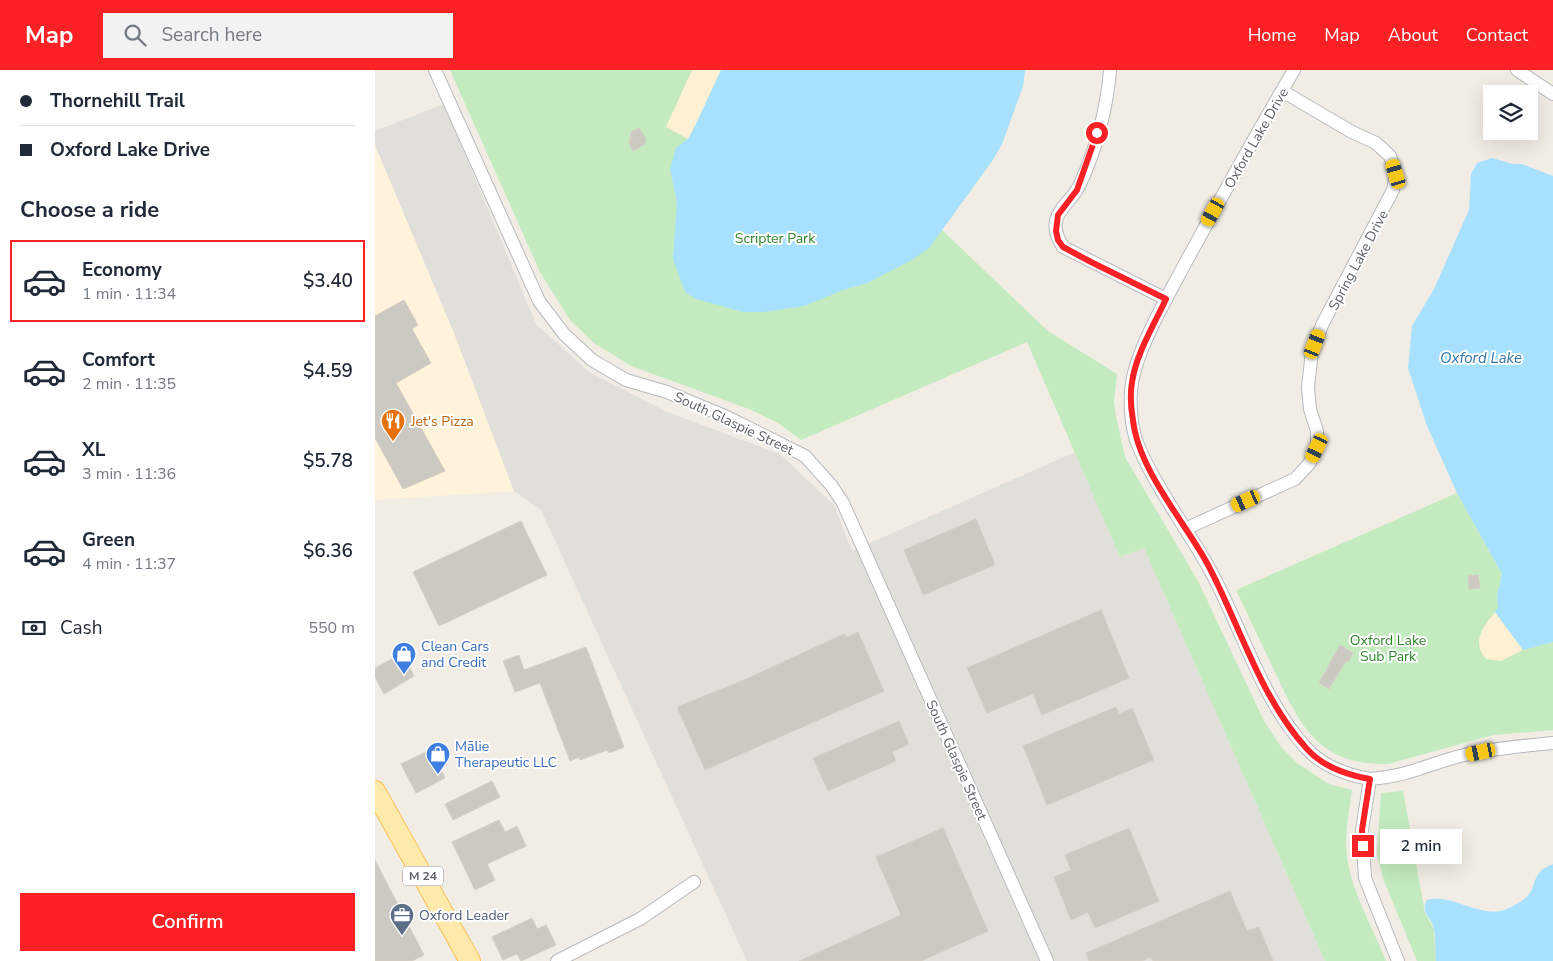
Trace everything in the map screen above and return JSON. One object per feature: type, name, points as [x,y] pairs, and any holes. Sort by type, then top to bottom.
[{"type":"main road","name":"M 24","points":[[375,790],[470,961]]},
{"type":"street","name":"South Glaspie Street","points":[[435,70],[539,301],[564,334],[592,360],[626,380],[667,392],[727,417],[805,456],[831,485],[843,503],[1047,961]]},
{"type":"street","points":[[1110,70],[1109,92],[1084,176],[1077,190],[1058,215],[1056,231],[1063,247],[1166,299]]},
{"type":"street","name":"Oxford Lake Drive","points":[[1294,70],[1166,299],[1141,353],[1132,382],[1133,420],[1137,443],[1185,529],[1206,562],[1278,712],[1308,750],[1329,766],[1351,776],[1370,779],[1394,777],[1462,756],[1500,748],[1553,743]]},
{"type":"street","points":[[1517,70],[1553,94]]},
{"type":"street","name":"Spring Lake Drive","points":[[1185,529],[1295,479],[1309,464],[1317,448],[1317,431],[1310,409],[1308,387],[1312,352],[1322,325],[1393,190],[1396,174],[1390,156],[1376,143],[1352,132],[1282,91]]},
{"type":"street","points":[[1370,779],[1362,830],[1365,878],[1398,961]]},
{"type":"street","points":[[557,961],[640,919],[694,882]]},
{"type":"shaded area","points":[[444,104],[536,324],[589,372],[667,412],[780,454],[834,505],[852,551],[1075,452],[1120,557],[1144,548],[1325,961],[747,961],[541,510],[514,491],[454,333],[375,145],[375,131]]},
{"type":"shaded area","points":[[375,145],[454,333],[514,491],[375,500]]},
{"type":"green space","name":"Scripter Park","points":[[450,70],[1025,70],[1023,86],[1002,144],[992,161],[942,230],[1048,331],[1117,374],[1114,402],[1125,457],[1198,581],[1264,721],[1281,747],[1297,763],[1329,784],[1352,790],[1347,823],[1347,859],[1355,889],[1386,961],[1325,961],[1144,548],[1120,557],[1027,342],[801,440],[778,423],[749,409],[631,366],[594,343],[570,320],[540,272]]},
{"type":"green space","name":"Oxford Lake Sub Park","points":[[1457,493],[1502,574],[1497,596],[1498,607],[1542,645],[1553,642],[1553,730],[1493,735],[1388,764],[1364,763],[1344,758],[1328,749],[1303,725],[1283,690],[1236,590]]},
{"type":"green space","points":[[1403,791],[1425,913],[1434,929],[1436,961],[1417,961],[1384,881],[1377,855],[1381,793]]},
{"type":"sand","points":[[692,70],[721,70],[706,106],[688,139],[666,127]]},
{"type":"sand","points":[[1495,612],[1523,650],[1501,661],[1486,659],[1479,647],[1480,635],[1486,623]]},
{"type":"water","points":[[721,70],[1025,70],[1023,86],[1002,144],[992,161],[929,248],[912,260],[867,283],[843,290],[804,306],[764,312],[743,312],[696,299],[685,292],[673,259],[677,202],[670,169],[676,148],[688,139]]},
{"type":"water","name":"Oxford Lake","points":[[1492,158],[1513,164],[1522,164],[1553,176],[1553,642],[1523,650],[1495,612],[1498,607],[1497,596],[1502,574],[1457,493],[1427,426],[1408,368],[1412,326],[1434,289],[1469,210],[1471,174],[1477,163]]},
{"type":"water","points":[[1553,864],[1553,961],[1436,961],[1434,929],[1425,911],[1427,900],[1447,900],[1487,911],[1507,909],[1528,896],[1538,874]]},
{"type":"building","points":[[639,128],[646,139],[645,144],[633,151],[629,144],[631,132]]},
{"type":"building","points":[[404,300],[418,325],[412,329],[431,363],[396,383],[445,471],[403,489],[375,438],[375,316]]},
{"type":"building","points":[[976,519],[995,565],[923,595],[904,550]]},
{"type":"building","points":[[521,521],[547,575],[439,626],[413,572]]},
{"type":"building","points":[[1478,575],[1480,588],[1469,589],[1468,576]]},
{"type":"building","points":[[1101,610],[1129,678],[1042,715],[1033,694],[987,713],[967,668]]},
{"type":"building","points":[[858,632],[884,691],[705,770],[677,707],[744,680],[845,634],[847,637]]},
{"type":"building","points":[[1340,645],[1353,653],[1329,689],[1319,683]]},
{"type":"building","points":[[586,647],[624,747],[609,753],[607,750],[580,760],[579,757],[570,761],[540,683],[515,692],[503,661],[519,655],[524,670]]},
{"type":"building","points":[[403,653],[414,676],[384,694],[375,677],[375,668]]},
{"type":"building","points":[[1116,707],[1119,714],[1132,708],[1154,760],[1047,805],[1023,746]]},
{"type":"building","points":[[899,721],[909,744],[892,752],[896,761],[828,791],[813,758]]},
{"type":"building","points":[[438,746],[447,765],[440,768],[445,778],[416,793],[401,764]]},
{"type":"building","points":[[492,781],[500,797],[453,820],[445,804]]},
{"type":"building","points":[[499,820],[505,832],[517,826],[526,846],[487,864],[495,880],[475,890],[452,842]]},
{"type":"building","points":[[943,828],[988,931],[921,961],[799,961],[901,915],[876,857]]},
{"type":"building","points":[[1129,828],[1159,901],[1095,928],[1088,912],[1071,920],[1054,877],[1071,870],[1065,855]]},
{"type":"building","points":[[375,860],[424,955],[412,961],[375,961]]},
{"type":"building","points":[[1230,891],[1247,931],[1259,927],[1273,961],[1153,961],[1151,957],[1142,961],[1089,961],[1086,953]]},
{"type":"building","points":[[532,918],[537,929],[546,925],[556,945],[521,961],[517,954],[503,960],[492,937]]},
{"type":"place","name":"Jet's Pizza","points":[[393,442]]},
{"type":"place","name":"Clean Cars and Credit","points":[[404,675]]},
{"type":"place","name":"Mālie Therapeutic LLC","points":[[438,775]]},
{"type":"place","name":"Oxford Leader","points":[[402,936]]},
{"type":"route","points":[[1097,133],[1084,176],[1077,190],[1058,215],[1056,223],[1058,240],[1063,247],[1166,299],[1141,353],[1132,382],[1133,420],[1137,443],[1175,514],[1206,562],[1278,712],[1308,750],[1329,766],[1351,776],[1370,779],[1362,830],[1363,846]]}]
